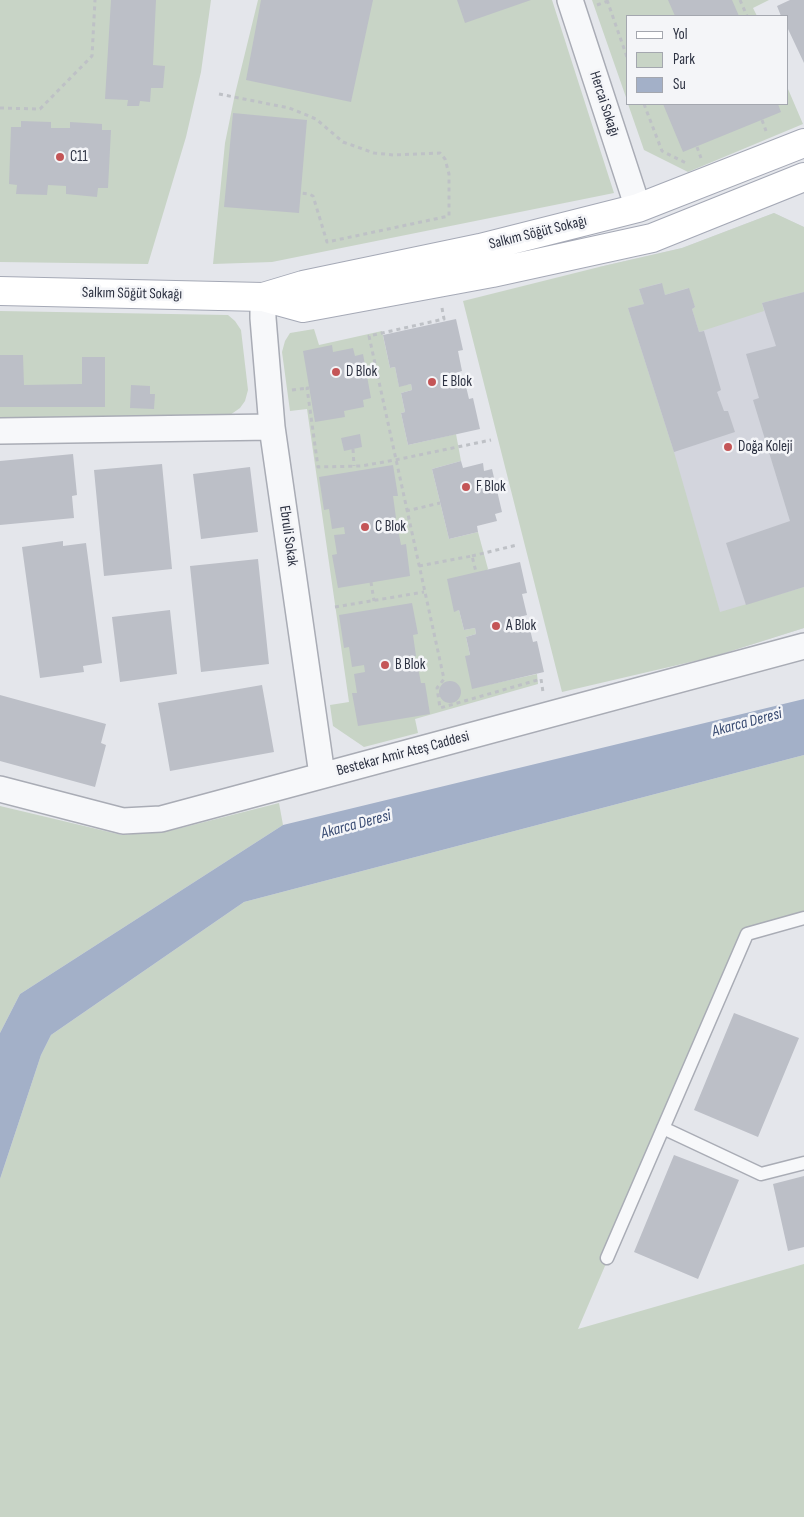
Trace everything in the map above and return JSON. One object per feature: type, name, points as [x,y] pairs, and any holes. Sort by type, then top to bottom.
[{"type":"main road","name":"Salkım Söğüt Sokağı","points":[[264,297],[303,285],[480,248],[638,208],[804,143]]},
{"type":"main road","name":"Salkım Söğüt Sokağı","points":[[0,292],[264,297],[303,308],[492,273],[652,238],[804,177]]},
{"type":"street","name":"Hercai Sokağı","points":[[570,0],[638,208]]},
{"type":"street","name":"Ebruli Sokak","points":[[264,297],[263,318],[272,427],[322,775]]},
{"type":"street","points":[[0,432],[272,427]]},
{"type":"street","name":"Bestekar Amir Ateş Caddesi","points":[[0,789],[123,821],[161,818],[804,646]]},
{"type":"lane","points":[[606,1258],[747,934],[804,918]]},
{"type":"lane","points":[[663,1128],[761,1174],[804,1163]]},
{"type":"path","points":[[0,108],[40,109],[92,56],[95,0]]},
{"type":"path","points":[[608,0],[626,54]]},
{"type":"path","points":[[740,0],[747,15]]},
{"type":"path","points":[[219,94],[289,108],[316,119],[343,142],[374,153],[394,155],[440,153],[445,159],[449,174],[449,216],[327,242],[313,196],[300,193]]},
{"type":"path","points":[[644,105],[662,151]]},
{"type":"path","points":[[697,147],[702,158]]},
{"type":"path","points":[[441,304],[444,320],[368,336],[444,679],[437,688],[440,708],[540,679],[544,697]]},
{"type":"path","points":[[288,391],[308,388],[317,468],[354,466],[395,460],[491,440]]},
{"type":"path","points":[[353,449],[354,466]]},
{"type":"path","points":[[406,510],[440,503]]},
{"type":"path","points":[[418,566],[517,545]]},
{"type":"path","points":[[472,556],[476,572]]},
{"type":"path","points":[[371,582],[374,601]]},
{"type":"path","points":[[335,607],[424,592]]},
{"type":"shaded area","name":"Doğa Koleji","points":[[774,213],[804,227],[804,628],[712,657],[599,267],[682,248]]},
{"type":"green space","points":[[0,0],[211,0],[201,72],[186,137],[148,264],[0,262]]},
{"type":"green space","points":[[258,0],[552,0],[614,193],[272,262],[213,264],[225,143]]},
{"type":"green space","points":[[592,0],[769,0],[753,8],[756,15],[626,15],[626,97]]},
{"type":"green space","points":[[789,91],[803,124],[688,172],[644,150],[628,105],[789,105]]},
{"type":"green space","points":[[774,213],[804,227],[804,292],[762,303],[764,311],[699,332],[692,309],[695,307],[688,288],[665,295],[661,283],[639,289],[644,304],[628,308],[674,452],[720,612],[804,587],[804,628],[712,657],[562,692],[463,301],[682,248]]},
{"type":"green space","points":[[0,311],[228,315],[241,330],[248,390],[245,401],[240,408],[230,415],[0,418]]},
{"type":"green space","points":[[314,329],[319,345],[382,331],[390,368],[395,367],[399,386],[411,384],[412,390],[401,393],[405,412],[401,413],[408,445],[456,434],[461,461],[432,469],[449,539],[478,532],[488,569],[455,611],[459,610],[464,630],[475,628],[476,634],[466,637],[470,655],[473,688],[537,674],[538,684],[415,719],[418,733],[364,747],[333,726],[330,705],[349,702],[307,409],[290,411],[282,352],[285,341],[290,333]]},
{"type":"green space","points":[[804,755],[804,918],[747,934],[578,1329],[804,1264],[804,1517],[0,1517],[0,1179],[41,1055],[51,1035],[244,902]]},
{"type":"green space","points":[[279,803],[283,825],[20,994],[0,1033],[0,806],[122,835],[173,830]]},
{"type":"water","name":"Akarca Deresi","points":[[804,699],[804,755],[244,902],[51,1035],[41,1055],[0,1179],[0,1033],[20,994],[283,825]]},
{"type":"building","points":[[111,0],[156,0],[153,65],[165,66],[163,88],[151,88],[150,102],[140,101],[139,106],[127,106],[128,100],[105,99]]},
{"type":"building","points":[[261,0],[373,0],[351,102],[246,80]]},
{"type":"building","points":[[457,0],[531,0],[465,23]]},
{"type":"building","points":[[668,0],[732,0],[739,15],[675,15]]},
{"type":"building","points":[[790,0],[804,0],[804,63],[789,31],[789,15],[781,15],[777,6]]},
{"type":"building","points":[[663,105],[778,105],[781,112],[683,152]]},
{"type":"building","points":[[233,113],[307,120],[299,213],[224,207]]},
{"type":"building","name":"C11","points":[[21,121],[51,122],[51,128],[70,128],[70,122],[102,124],[102,130],[111,130],[108,188],[98,188],[97,197],[66,194],[66,186],[48,185],[47,195],[16,194],[17,185],[9,184],[11,127],[21,127]]},
{"type":"building","points":[[662,283],[665,295],[689,288],[695,307],[692,309],[699,332],[704,331],[721,390],[717,392],[724,411],[728,411],[735,432],[674,452],[628,308],[644,304],[639,289]]},
{"type":"building","name":"Doğa Koleji","points":[[804,292],[804,587],[746,605],[726,543],[790,521],[753,400],[759,398],[746,354],[776,346],[762,303]]},
{"type":"building","name":"E Blok","points":[[456,319],[463,350],[458,351],[462,371],[451,374],[452,381],[464,378],[469,399],[473,398],[480,429],[408,445],[401,413],[405,412],[401,393],[412,390],[411,384],[399,387],[395,367],[390,368],[383,335]]},
{"type":"building","name":"D Blok","points":[[332,345],[333,352],[353,348],[355,356],[363,354],[371,398],[363,400],[364,407],[344,411],[345,417],[315,422],[303,351]]},
{"type":"building","points":[[0,355],[23,355],[24,385],[82,384],[82,357],[105,357],[105,407],[0,407]]},
{"type":"building","points":[[131,385],[150,386],[150,394],[155,394],[154,409],[130,408]]},
{"type":"building","points":[[360,434],[362,447],[344,451],[341,438]]},
{"type":"building","points":[[73,454],[77,495],[72,496],[74,518],[0,525],[0,461]]},
{"type":"building","name":"F Blok","points":[[461,461],[463,468],[483,463],[484,471],[492,469],[502,512],[495,514],[497,521],[477,526],[478,532],[449,539],[432,469]]},
{"type":"building","points":[[162,464],[172,569],[104,576],[94,470]]},
{"type":"building","name":"C Blok","points":[[393,465],[398,496],[393,496],[396,518],[385,519],[385,526],[397,524],[401,545],[406,544],[410,576],[338,588],[332,555],[337,554],[334,535],[345,534],[344,527],[332,529],[329,509],[324,510],[319,477]]},
{"type":"building","points":[[250,467],[258,532],[201,539],[193,474]]},
{"type":"building","points":[[63,541],[63,546],[86,543],[102,663],[83,666],[84,672],[40,678],[22,547]]},
{"type":"building","points":[[258,559],[269,664],[201,672],[190,566]]},
{"type":"building","name":"A Blok","points":[[520,562],[527,593],[522,594],[527,615],[515,618],[517,624],[528,621],[533,642],[537,641],[544,672],[472,689],[465,656],[470,655],[466,637],[476,634],[475,628],[464,630],[459,610],[454,612],[447,579]]},
{"type":"building","name":"B Blok","points":[[412,603],[418,634],[413,635],[416,656],[405,658],[405,664],[417,662],[421,683],[425,683],[430,714],[358,726],[352,693],[357,693],[354,674],[365,672],[364,665],[352,667],[349,647],[344,648],[339,615]]},
{"type":"building","points":[[170,610],[177,674],[120,682],[112,617]]},
{"type":"building","points":[[450,681],[458,684],[461,692],[458,700],[450,703],[442,700],[439,692],[442,684]]},
{"type":"building","points":[[262,685],[274,752],[170,771],[158,703]]},
{"type":"building","points":[[0,695],[106,724],[101,743],[106,745],[95,787],[0,761]]},
{"type":"building","points":[[734,1013],[799,1038],[758,1137],[694,1110]]},
{"type":"building","points":[[674,1155],[739,1180],[698,1279],[634,1252]]},
{"type":"building","points":[[804,1176],[804,1247],[788,1251],[773,1184]]},
{"type":"place","name":"C11","points":[[60,157]]},
{"type":"place","name":"D Blok","points":[[336,372]]},
{"type":"place","name":"E Blok","points":[[432,382]]},
{"type":"place","name":"Doğa Koleji","points":[[728,447]]},
{"type":"place","name":"F Blok","points":[[466,487]]},
{"type":"place","name":"C Blok","points":[[365,527]]},
{"type":"place","name":"A Blok","points":[[496,626]]},
{"type":"place","name":"B Blok","points":[[385,665]]}]
